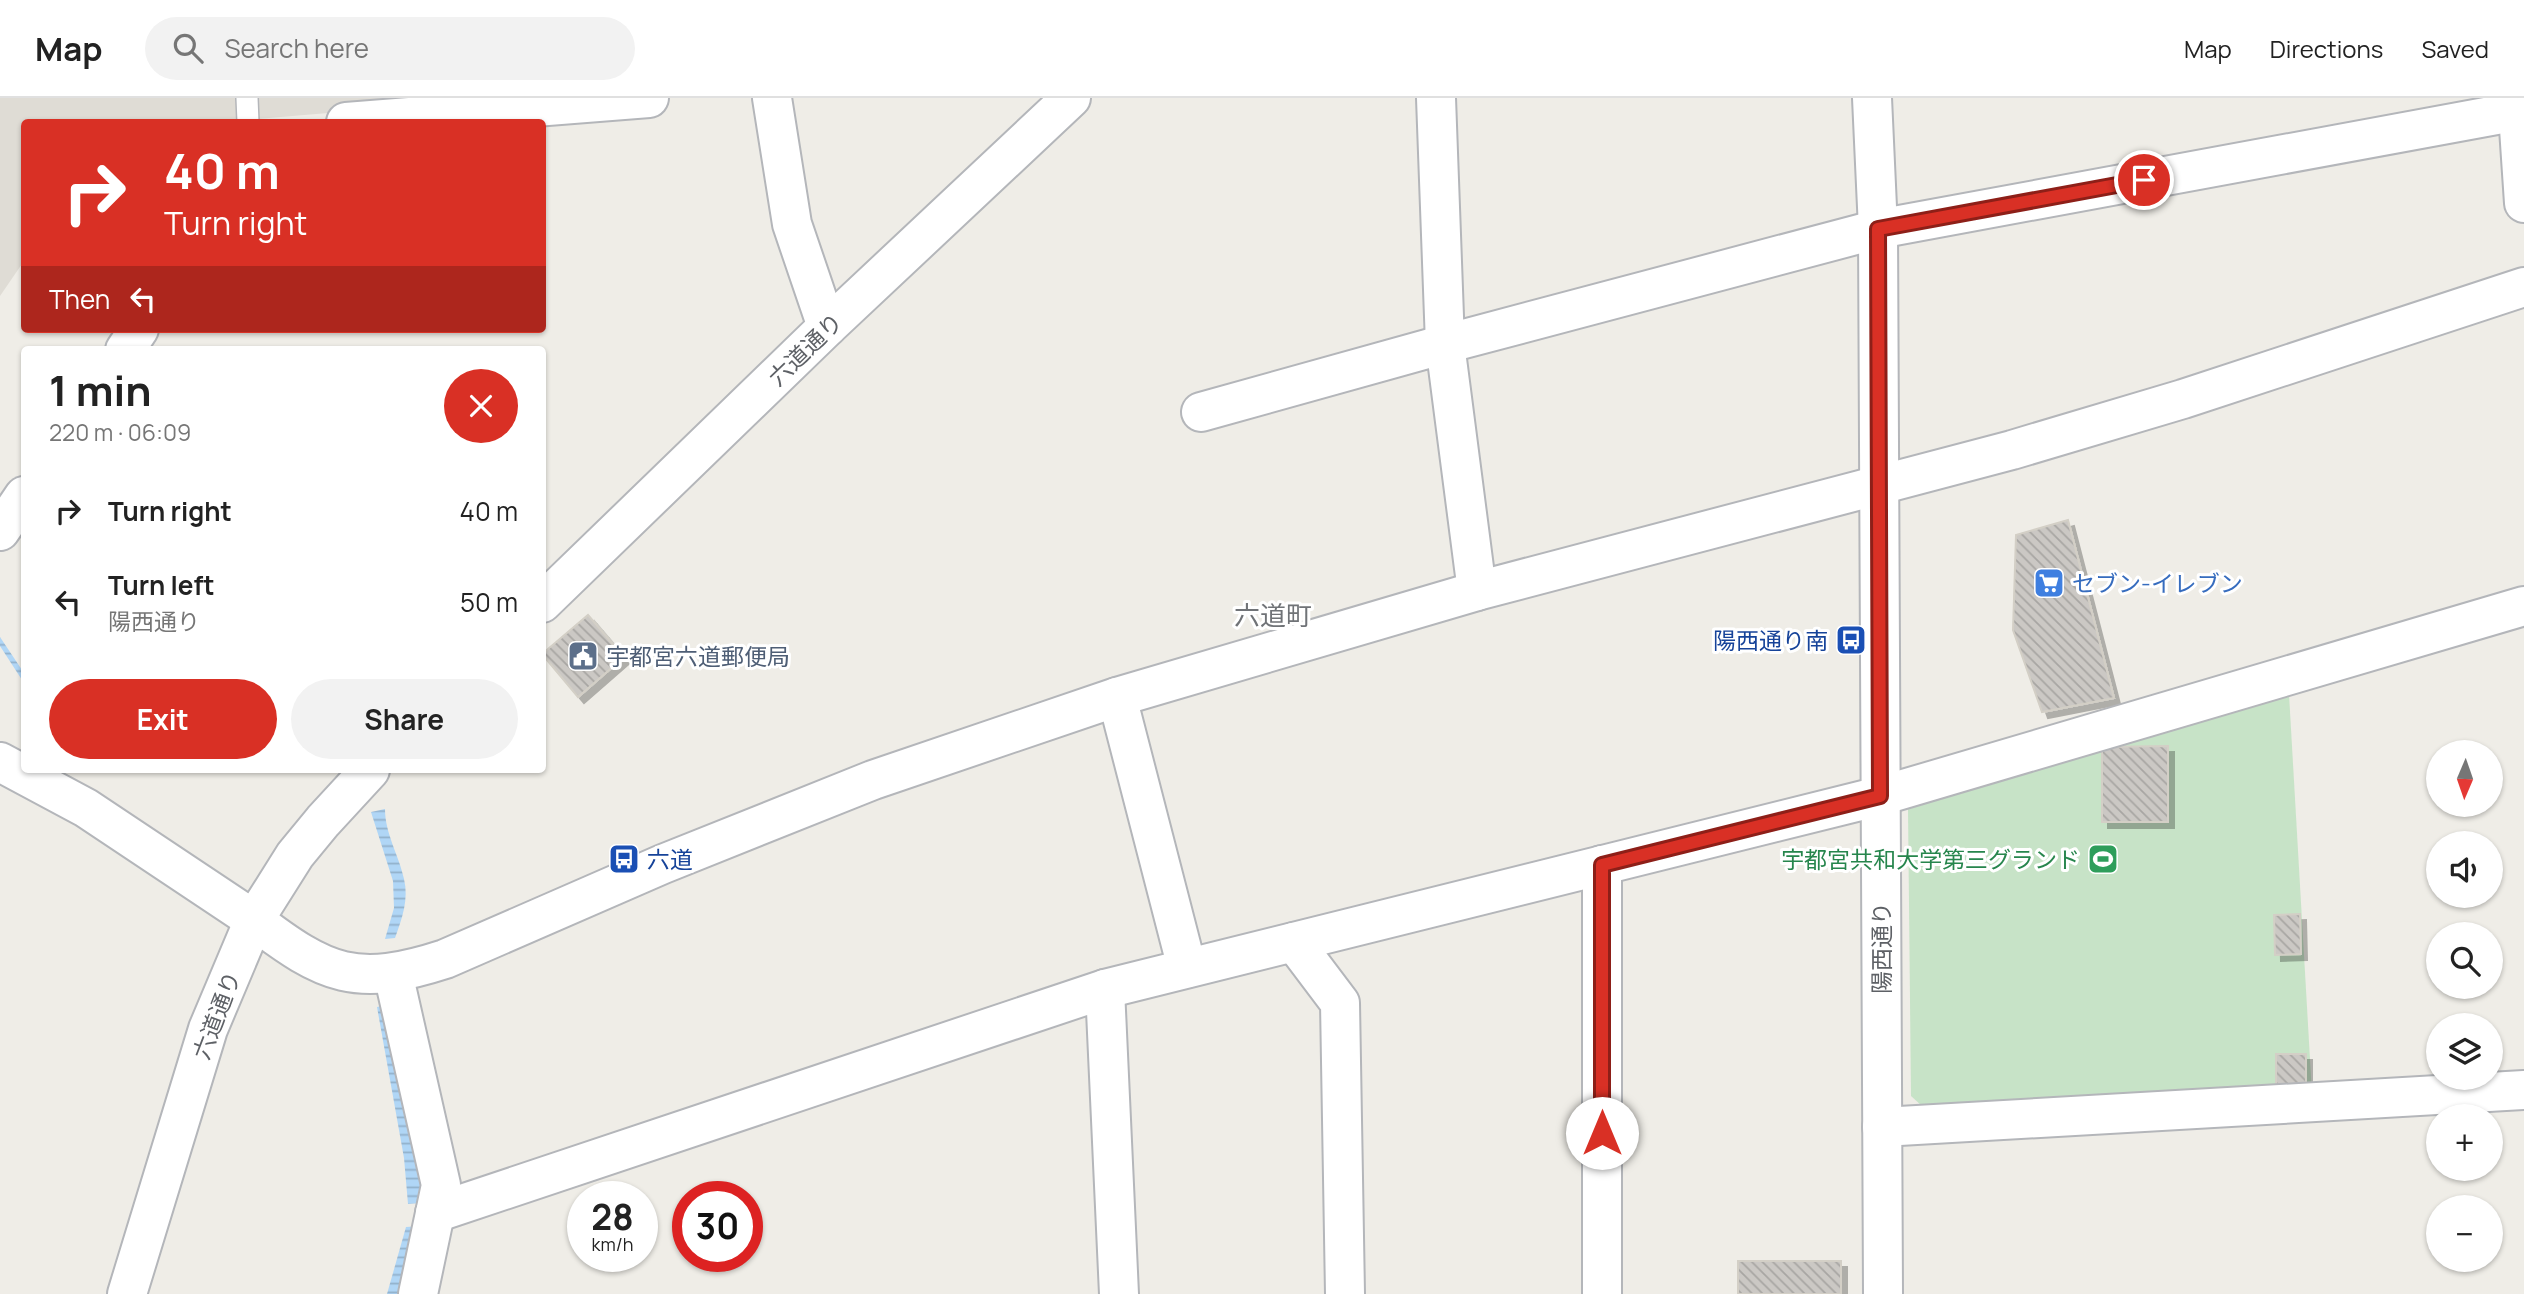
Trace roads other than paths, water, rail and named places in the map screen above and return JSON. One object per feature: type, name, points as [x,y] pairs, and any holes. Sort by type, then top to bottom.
[{"type":"street","points":[[384,119],[649,98]]},
{"type":"street","points":[[772,98],[792,223],[827,327]]},
{"type":"street","name":"六道通り","points":[[546,599],[827,327],[1071,98]]},
{"type":"street","points":[[1436,98],[1445,344],[1477,591]]},
{"type":"street","name":"陽西通り","points":[[1872,98],[1878,229],[1884,1294]]},
{"type":"street","points":[[1201,412],[1878,229],[2517,104],[2524,203]]},
{"type":"street","points":[[0,762],[86,808],[319,964],[356,974],[411,970],[445,959],[663,864],[873,779],[1117,697],[1477,591],[1878,486],[2183,399],[2524,287]]},
{"type":"street","points":[[0,531],[21,500]]},
{"type":"street","points":[[435,1213],[1105,989],[1880,796],[2524,606]]},
{"type":"street","points":[[1117,697],[1187,968]]},
{"type":"street","name":"六道通り","points":[[127,1294],[208,1029],[254,920],[295,855],[367,773]]},
{"type":"street","points":[[1602,865],[1602,1294]]},
{"type":"street","points":[[1294,942],[1339,1003],[1345,1294]]},
{"type":"street","points":[[393,973],[441,1185],[418,1294]]},
{"type":"street","points":[[1105,989],[1119,1294]]},
{"type":"street","points":[[1882,1128],[2524,1090]]},
{"type":"lane","points":[[247,98],[248,119]]},
{"type":"water","points":[[0,637],[21,668],[21,678],[0,646]]},
{"type":"water","points":[[385,809],[387,827],[402,870],[406,894],[395,938],[385,939],[394,908],[393,881],[371,812]]},
{"type":"water","points":[[390,1004],[419,1166],[421,1203],[408,1204],[404,1158],[377,1007]]},
{"type":"water","points":[[421,1226],[402,1294],[387,1294],[406,1227]]},
{"type":"place","name":"セブン-イレブン","points":[[2049,583]]},
{"type":"place","name":"陽西通り南","points":[[1851,640]]},
{"type":"place","name":"宇都宮六道郵便局","points":[[583,656]]},
{"type":"place","name":"六道","points":[[624,859]]},
{"type":"place","name":"宇都宮共和大学第三グランド","points":[[2103,859]]},
{"type":"district","name":"六道町","points":[[1273,615]]}]
